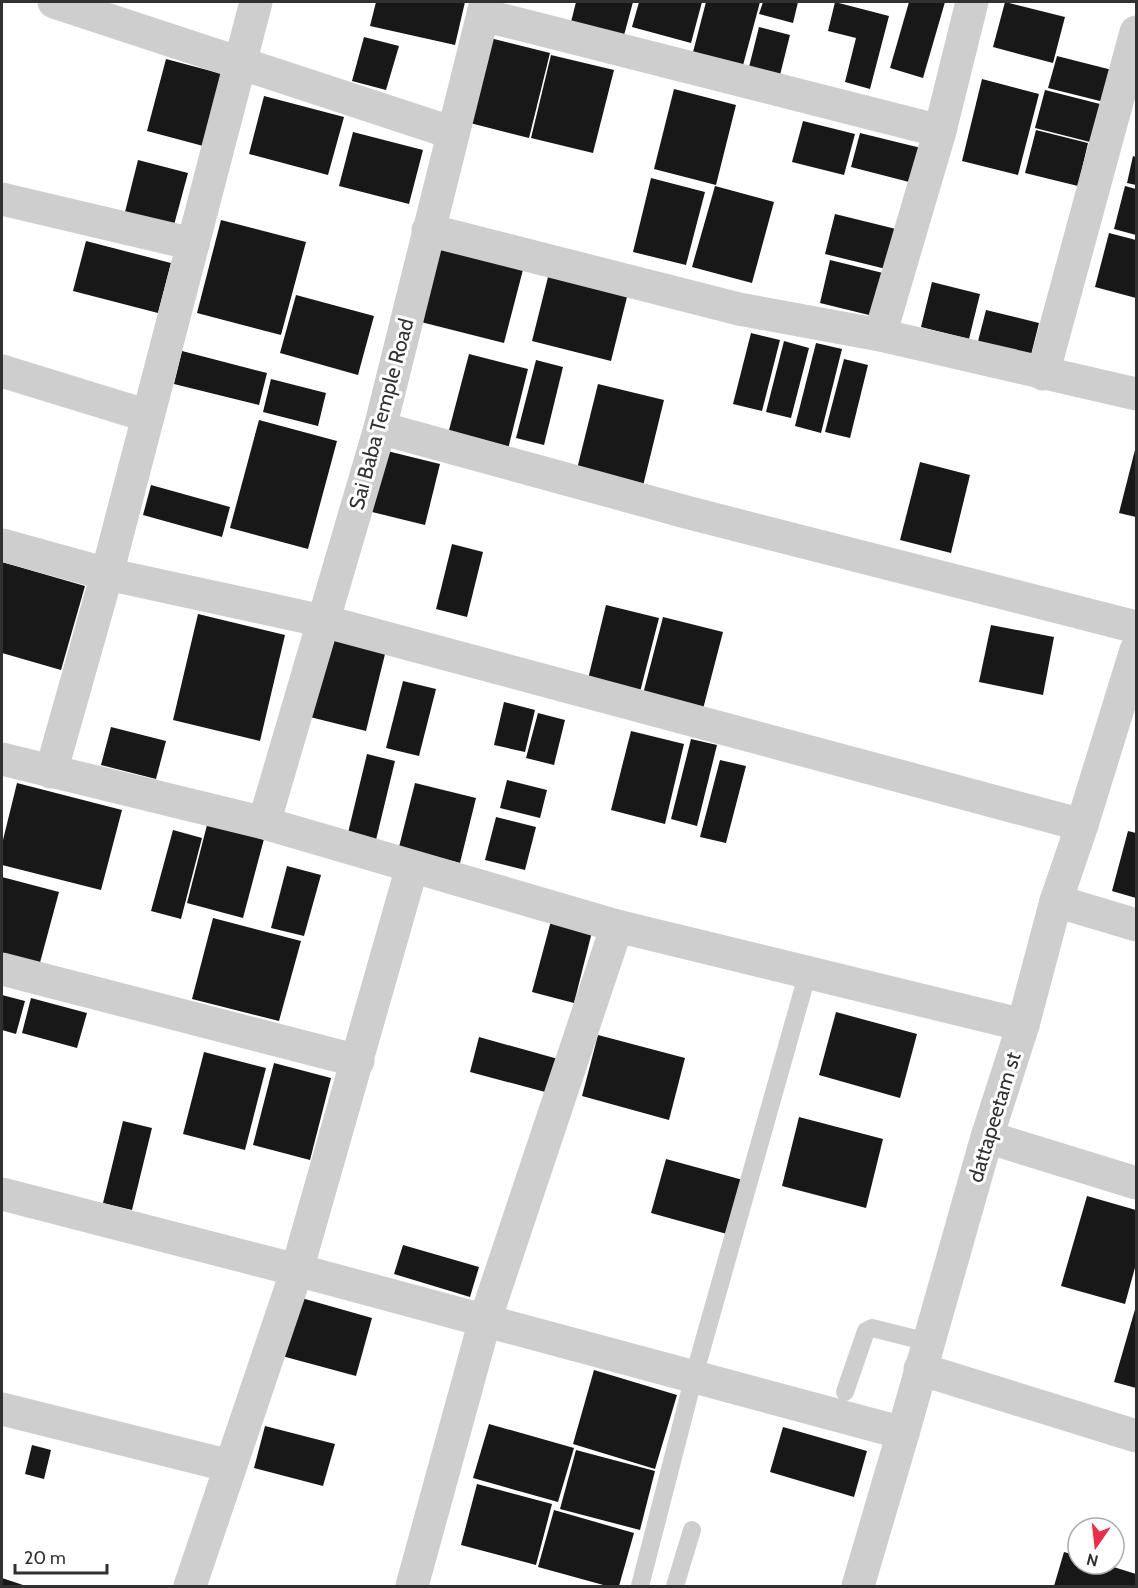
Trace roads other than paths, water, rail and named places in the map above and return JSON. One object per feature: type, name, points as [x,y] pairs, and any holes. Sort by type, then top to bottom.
[{"type":"street","points":[[54,2],[453,133]]},
{"type":"street","points":[[51,772],[107,574],[256,2]]},
{"type":"street","points":[[880,335],[940,130],[972,2]]},
{"type":"street","points":[[484,8],[940,130]]},
{"type":"street","name":"Sai Baba Temple Road","points":[[264,823],[380,428],[484,8]]},
{"type":"street","points":[[1043,374],[1137,32]]},
{"type":"street","points":[[2,199],[193,244]]},
{"type":"street","points":[[428,230],[739,309],[880,335],[1137,394]]},
{"type":"street","points":[[2,371],[148,416]]},
{"type":"street","points":[[380,428],[686,512],[1137,627]]},
{"type":"street","points":[[2,545],[107,574],[323,621],[1082,825]]},
{"type":"street","name":"dattapeetam st","points":[[858,1587],[987,1137],[1023,1025],[1056,901],[1137,650]]},
{"type":"street","points":[[2,759],[264,823],[616,926],[1023,1025]]},
{"type":"street","points":[[190,1587],[297,1270],[412,867]]},
{"type":"street","points":[[1056,901],[1137,925]]},
{"type":"street","points":[[412,1587],[485,1320],[616,926]]},
{"type":"street","points":[[2,969],[357,1061]]},
{"type":"street","points":[[987,1137],[1137,1183]]},
{"type":"street","points":[[2,1194],[297,1270],[903,1433]]},
{"type":"street","points":[[924,1356],[1137,1436]]},
{"type":"street","points":[[2,1409],[230,1466]]},
{"type":"lane","points":[[640,1587],[694,1376],[808,972]]},
{"type":"lane","points":[[845,1392],[866,1331],[872,1328],[924,1356]]},
{"type":"lane","points":[[675,1587],[692,1530]]}]
